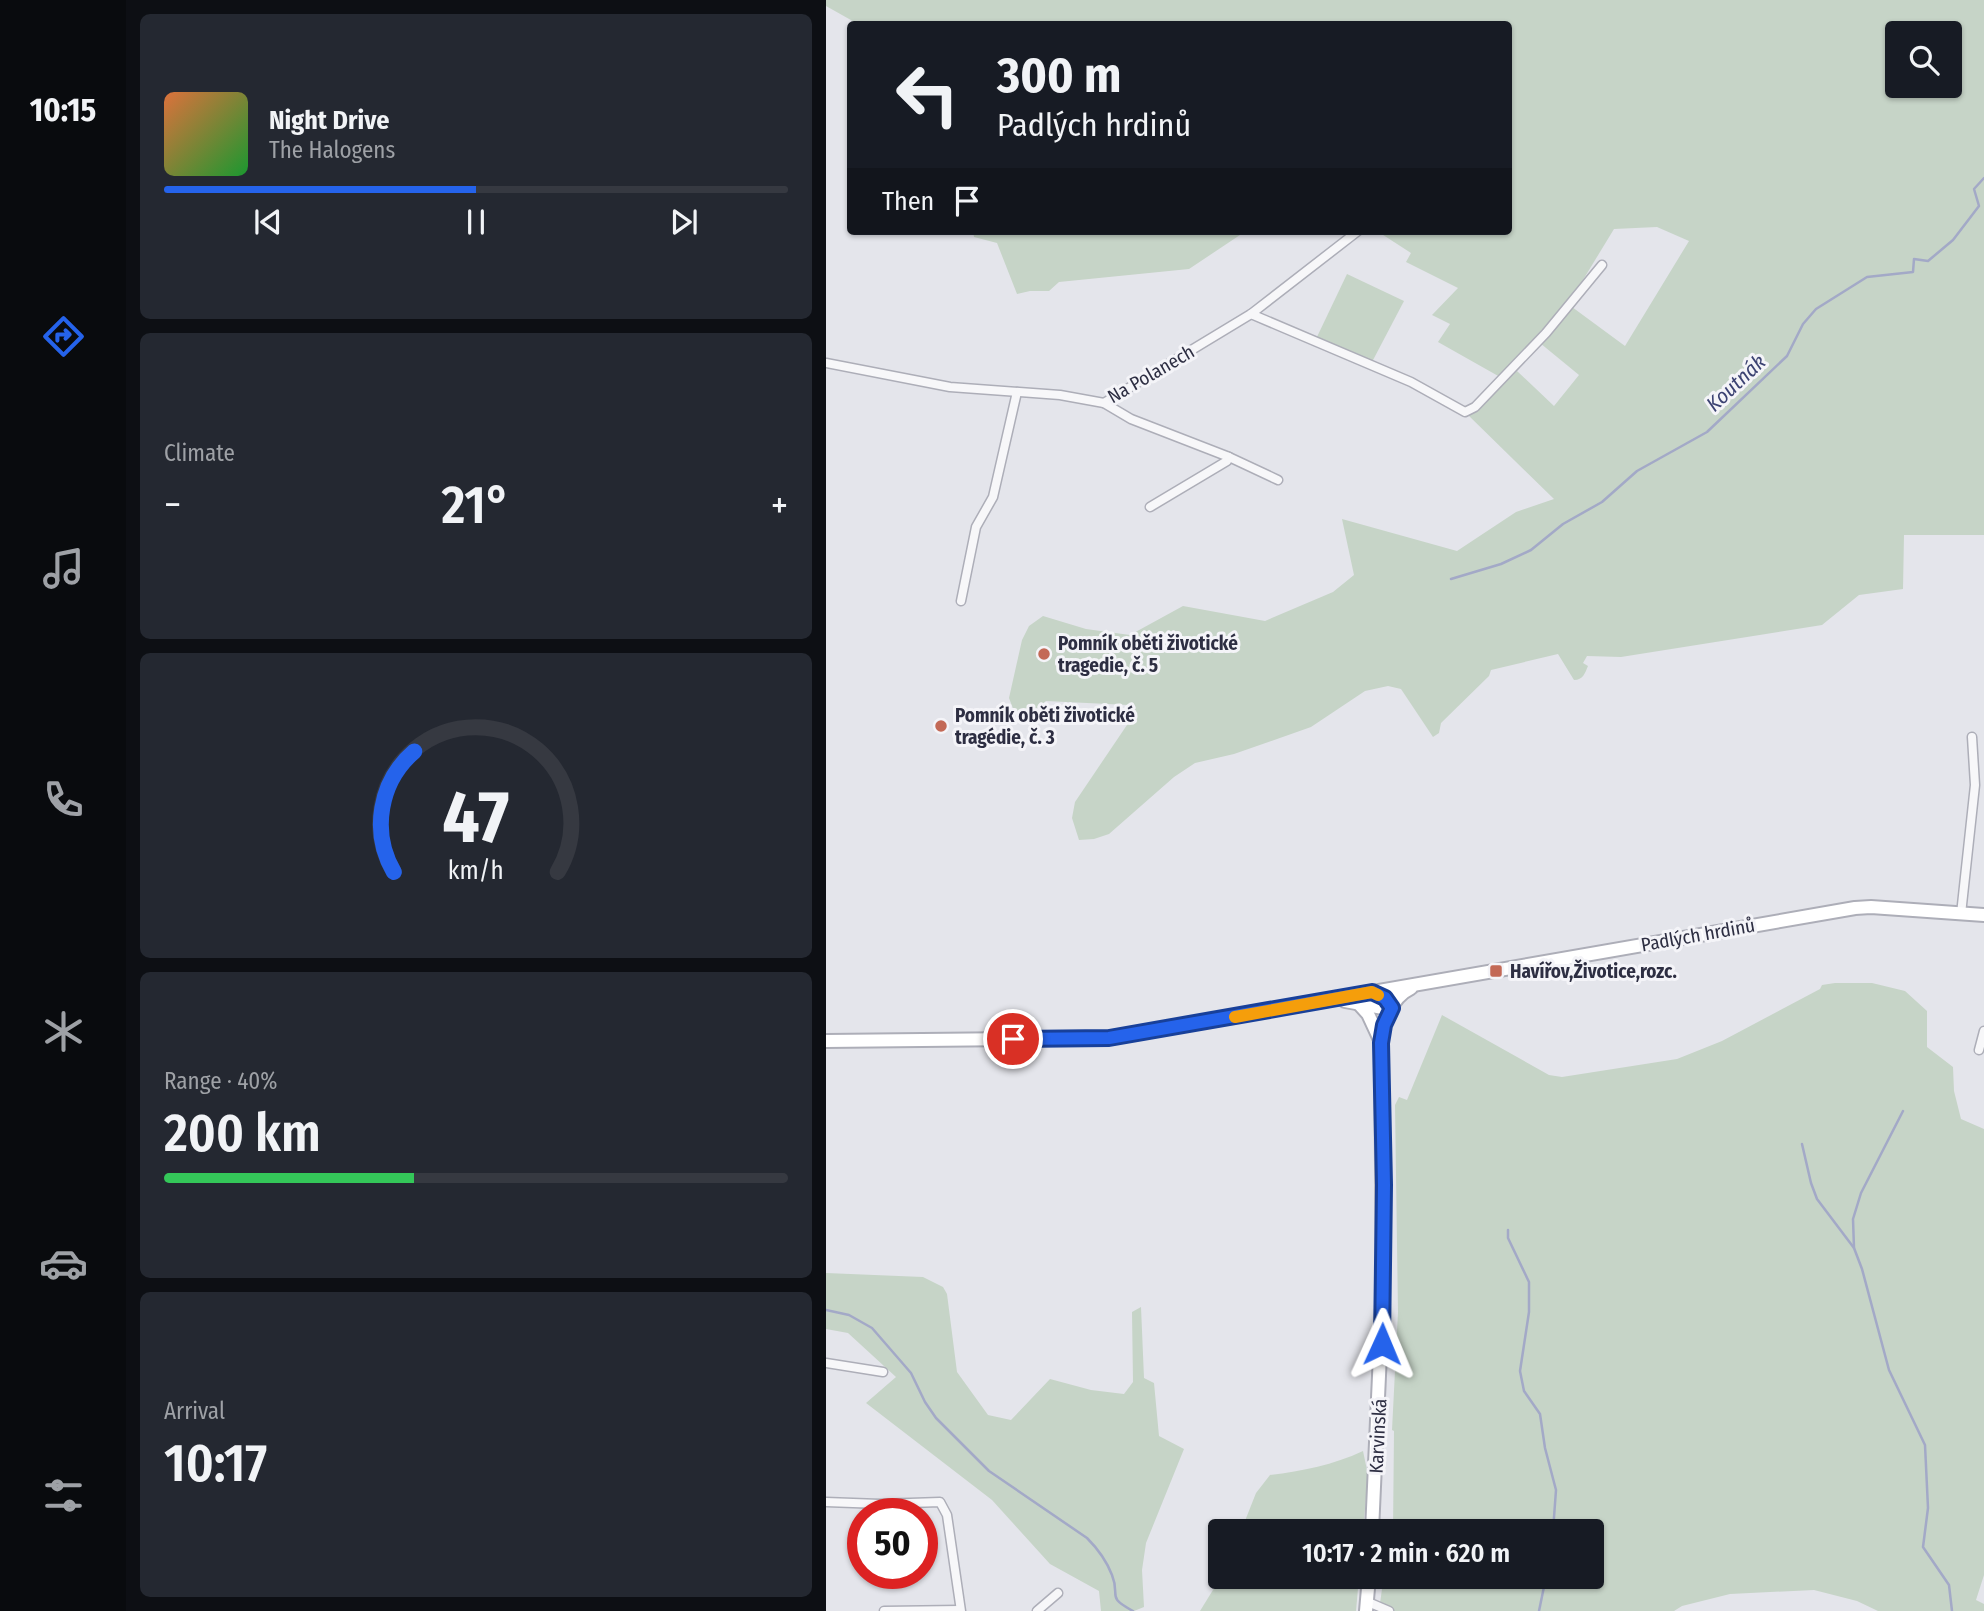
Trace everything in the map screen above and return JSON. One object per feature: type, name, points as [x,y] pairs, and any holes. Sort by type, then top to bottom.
[{"type":"main road","name":"Padlých hrdinů","points":[[826,1041],[1109,1038],[1855,908],[1984,915]]},
{"type":"main road","points":[[1372,992],[1385,998],[1392,1008],[1406,990],[1425,984]]},
{"type":"main road","name":"Padlých hrdinů","points":[[1334,1000],[1392,1008]]},
{"type":"main road","points":[[1359,1003],[1368,1014],[1381,1043]]},
{"type":"main road","name":"Karvinská","points":[[1373,1519],[1383,1287],[1381,1043],[1384,1025],[1392,1008]]},
{"type":"street","name":"Na Polanech","points":[[826,363],[950,387],[1060,395],[1104,403],[1251,314],[1353,235]]},
{"type":"street","points":[[1251,314],[1411,382],[1465,412],[1475,407],[1546,333],[1602,265]]},
{"type":"street","points":[[961,601],[976,527],[993,497],[1017,392]]},
{"type":"street","points":[[1104,403],[1130,419],[1229,457],[1278,480]]},
{"type":"street","points":[[1150,507],[1227,461],[1229,457]]},
{"type":"street","points":[[1961,914],[1975,785],[1972,737]]},
{"type":"street","points":[[1979,1050],[1984,1031]]},
{"type":"street","points":[[826,1363],[883,1373]]},
{"type":"street","points":[[826,1502],[940,1502],[947,1515],[960,1611],[884,1611]]},
{"type":"street","points":[[1037,1611],[1058,1593]]},
{"type":"street","points":[[1367,1606],[1389,1611]]},
{"type":"green space","points":[[826,0],[1984,0],[1984,535],[1904,535],[1903,589],[1859,595],[1822,625],[1621,657],[1587,656],[1583,663],[1588,666],[1587,669],[1577,680],[1574,680],[1558,654],[1491,670],[1489,676],[1441,723],[1439,733],[1433,737],[1401,689],[1388,686],[1365,691],[1311,727],[1234,754],[1195,763],[1174,777],[1109,834],[1079,840],[1072,818],[1075,802],[1131,719],[1131,710],[1128,705],[1046,701],[1029,714],[1014,711],[1009,698],[1022,640],[1029,626],[1043,616],[1086,629],[1130,635],[1183,606],[1265,621],[1333,592],[1354,575],[1342,519],[1457,551],[1516,512],[1554,499],[1467,414],[1477,409],[1517,371],[1554,406],[1579,375],[1540,343],[1572,307],[1625,346],[1689,241],[1657,227],[1614,229],[1575,293],[1500,377],[1438,342],[1450,324],[1432,315],[1458,288],[1406,262],[1411,253],[1383,235],[1512,235],[1512,21],[853,21],[826,6]]},
{"type":"green space","points":[[1240,235],[1189,269],[1059,282],[1049,291],[1017,294],[997,243],[974,237]]},
{"type":"green space","points":[[1347,274],[1404,301],[1372,362],[1316,339]]},
{"type":"green space","points":[[1872,983],[1905,991],[1927,1011],[1927,1047],[1953,1067],[1954,1091],[1961,1119],[1984,1129],[1984,1575],[1976,1600],[1984,1604],[1984,1611],[1878,1611],[1857,1601],[1814,1590],[1730,1594],[1682,1606],[1674,1611],[1379,1611],[1382,1589],[1604,1589],[1604,1519],[1393,1519],[1392,1430],[1398,1312],[1395,1105],[1399,1097],[1407,1100],[1442,1015],[1549,1075],[1562,1077],[1677,1059],[1722,1041],[1820,989],[1822,985]]},
{"type":"green space","points":[[826,1273],[923,1277],[943,1287],[947,1294],[957,1372],[988,1415],[1011,1420],[1050,1379],[1091,1390],[1124,1394],[1133,1382],[1132,1312],[1141,1307],[1144,1378],[1154,1383],[1159,1436],[1184,1449],[1146,1543],[1142,1570],[1144,1607],[1134,1611],[1101,1611],[1099,1591],[1050,1564],[992,1500],[866,1403],[896,1377],[848,1333],[826,1329]]},
{"type":"green space","points":[[1363,1451],[1368,1475],[1364,1519],[1246,1519],[1256,1493],[1270,1475],[1318,1467]]},
{"type":"green space","points":[[1214,1589],[1358,1589],[1356,1611],[1200,1611]]},
{"type":"waterway","name":"Koutnák","points":[[1451,579],[1501,564],[1531,550],[1563,524],[1602,502],[1637,471],[1707,432],[1787,356],[1803,324],[1816,309],[1867,277],[1913,272],[1914,259],[1928,261],[1953,240],[1979,206],[1974,189],[1984,178]]},
{"type":"waterway","points":[[1903,1111],[1861,1193],[1853,1219],[1854,1248],[1889,1370],[1925,1445],[1928,1508],[1923,1547],[1949,1585],[1952,1611]]},
{"type":"waterway","points":[[1802,1144],[1817,1199],[1854,1248]]},
{"type":"waterway","points":[[1508,1230],[1508,1238],[1529,1282],[1529,1312],[1520,1371],[1524,1391],[1540,1414],[1545,1448],[1556,1490],[1554,1519]]},
{"type":"waterway","points":[[826,1310],[849,1315],[872,1328],[911,1373],[936,1418],[989,1471],[1087,1538],[1110,1570],[1116,1599],[1133,1611]]},
{"type":"waterway","points":[[1539,1611],[1544,1589]]},
{"type":"slow traffic","points":[[1235,1017],[1372,992],[1378,995]]},
{"type":"place","name":"Pomník oběti životické tragedie, č. 5","points":[[1044,654]]},
{"type":"place","name":"Pomník oběti životické tragédie, č. 3","points":[[941,726]]},
{"type":"place","name":"Havířov,Životice,rozc.","points":[[1496,971]]},
{"type":"route","points":[[1013,1039],[1109,1038],[1372,992],[1385,998],[1392,1008],[1387,1015],[1381,1043],[1384,1185],[1382,1344]]}]
